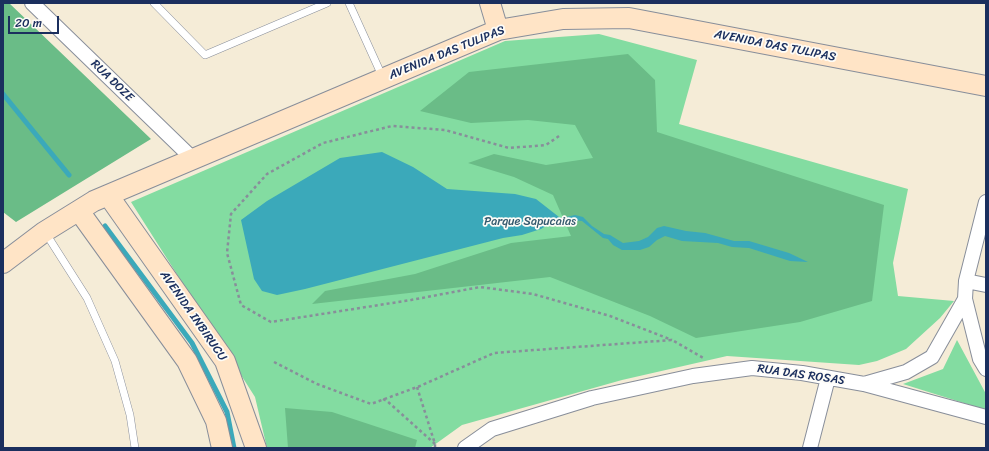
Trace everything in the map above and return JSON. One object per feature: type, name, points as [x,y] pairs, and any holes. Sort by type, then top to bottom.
[{"type":"street","name":"RUA DOZE","points":[[32,3],[193,159]]},
{"type":"street","points":[[490,3],[498,30]]},
{"type":"street","name":"AVENIDA DAS TULIPAS","points":[[3,263],[44,232],[93,202],[498,30],[563,19],[629,18],[986,86]]},
{"type":"street","points":[[93,202],[187,361],[216,421],[222,448]]},
{"type":"street","name":"AVENIDA INBIRUCU","points":[[93,202],[225,361],[256,448]]},
{"type":"street","name":"RUA DAS ROSAS","points":[[464,448],[492,429],[592,398],[692,376],[752,368],[802,373],[864,384],[906,372],[932,357],[965,299],[966,281],[986,202]]},
{"type":"street","points":[[966,281],[986,286]]},
{"type":"street","points":[[965,299],[980,359],[986,369]]},
{"type":"street","points":[[810,448],[828,378]]},
{"type":"street","points":[[864,384],[986,417]]},
{"type":"lane","points":[[154,3],[205,55],[323,3]]},
{"type":"lane","points":[[349,3],[384,78]]},
{"type":"lane","points":[[44,232],[87,298],[115,361],[130,415],[135,448]]},
{"type":"path","points":[[559,136],[546,145],[509,148],[445,130],[392,126],[323,143],[267,174],[231,214],[227,253],[241,305],[271,322],[411,300],[480,287],[533,294],[610,316],[672,340],[728,372]]},
{"type":"path","points":[[274,362],[317,384],[371,404],[417,387],[494,352],[672,340]]},
{"type":"path","points":[[417,387],[435,446]]},
{"type":"path","points":[[383,399],[435,446]]},
{"type":"green space","points":[[3,3],[9,3],[151,139],[16,222],[3,212]]},
{"type":"green space","name":"Parque Sapucaias","points":[[599,34],[697,60],[679,124],[908,189],[893,263],[898,296],[954,301],[940,318],[906,349],[877,361],[859,365],[727,356],[622,380],[462,425],[430,448],[267,448],[255,397],[131,202],[505,41]]},
{"type":"green space","points":[[628,54],[655,80],[657,132],[884,205],[872,301],[800,322],[696,338],[650,316],[550,277],[312,304],[325,291],[415,274],[511,243],[571,236],[553,195],[514,177],[468,163],[494,154],[546,165],[593,158],[575,125],[528,120],[471,123],[420,111],[469,72]]},
{"type":"green space","points":[[957,340],[986,394],[986,410],[903,384],[943,369]]},
{"type":"green space","points":[[285,408],[332,412],[417,440],[415,448],[288,448]]},
{"type":"water","points":[[382,152],[413,167],[447,189],[515,194],[536,199],[559,217],[562,218],[575,215],[583,217],[592,226],[604,234],[610,235],[623,243],[639,241],[648,237],[657,228],[664,226],[686,231],[705,233],[734,241],[749,241],[789,253],[808,262],[790,261],[749,248],[732,247],[718,243],[682,241],[665,236],[657,240],[649,247],[640,250],[622,250],[613,245],[608,239],[603,238],[582,221],[570,220],[559,222],[555,220],[541,229],[522,235],[503,238],[305,289],[277,295],[262,291],[254,279],[241,220],[267,201],[340,158]]},
{"type":"waterway","points":[[3,94],[69,175]]},
{"type":"waterway","points":[[105,226],[192,343],[227,412],[234,448]]}]
